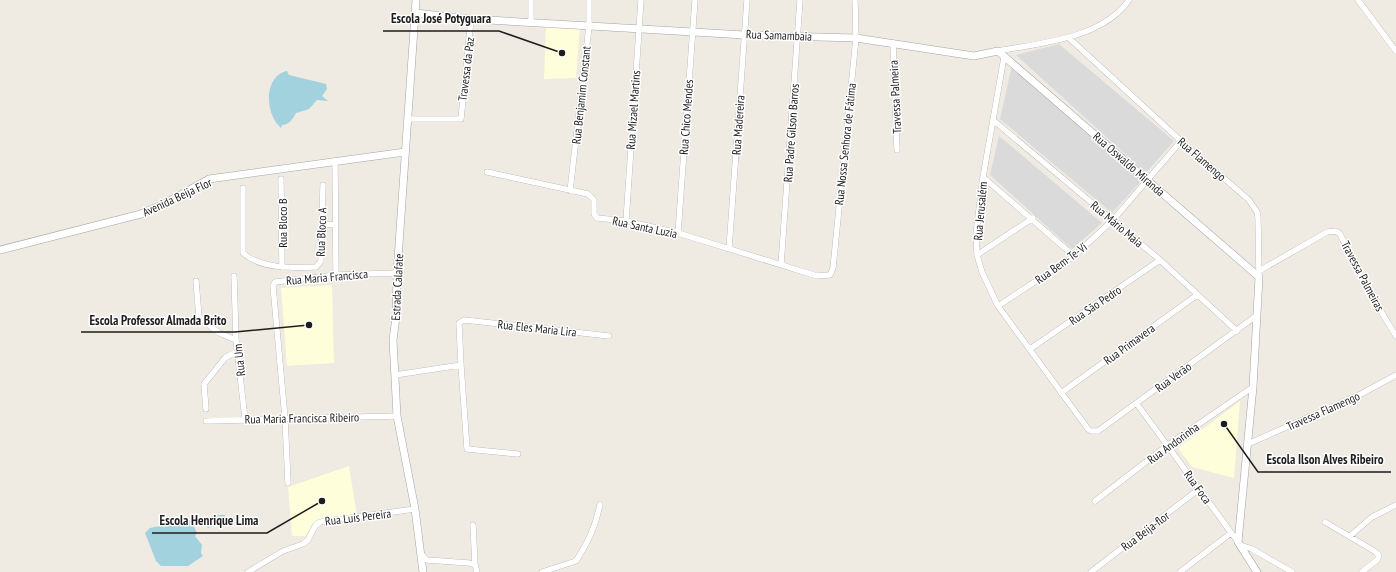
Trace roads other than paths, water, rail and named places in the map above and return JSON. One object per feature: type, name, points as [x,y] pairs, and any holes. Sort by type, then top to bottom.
[{"type":"street","name":"Estrada Calafate","points":[[416,0],[396,273],[396,317],[393,340],[397,416],[415,509],[423,572]]},
{"type":"street","points":[[531,0],[531,22]]},
{"type":"street","name":"Rua Benjamim Constant","points":[[570,190],[589,26],[590,0]]},
{"type":"street","name":"Rua Mizael Martins","points":[[626,221],[641,0]]},
{"type":"street","name":"Rua Chico Mendes","points":[[678,234],[694,0]]},
{"type":"street","name":"Rua Madereira","points":[[729,249],[747,0]]},
{"type":"street","name":"Rua Padre Gilson Barros","points":[[781,266],[800,0]]},
{"type":"street","name":"Rua Nossa Senhora de Fátima","points":[[817,276],[830,275],[833,268],[856,38],[855,0]]},
{"type":"street","name":"Rua Samambaia","points":[[415,13],[471,19],[589,26],[639,27],[745,35],[856,38],[974,56],[1069,38],[1104,22],[1124,8],[1129,0]]},
{"type":"street","points":[[1358,0],[1396,51]]},
{"type":"street","name":"Travessa da Paz","points":[[408,120],[460,119],[471,19]]},
{"type":"street","name":"Rua Flamengo","points":[[1069,38],[1181,141],[1249,200],[1257,212],[1260,235],[1253,387],[1239,543]]},
{"type":"street","name":"Travessa Palmeira","points":[[893,43],[898,150]]},
{"type":"street","name":"Rua Oswaldo Miranda","points":[[998,51],[1259,274]]},
{"type":"street","name":"Rua Jerusalém","points":[[1004,57],[983,177],[976,233],[977,255],[982,272],[998,306],[1088,429]]},
{"type":"street","name":"Rua Mário Maia","points":[[993,120],[1160,260],[1237,331]]},
{"type":"street","name":"Rua Bem-Te-Vi","points":[[998,306],[1074,256],[1113,220],[1181,141]]},
{"type":"street","name":"Avenida Beija Flor","points":[[0,250],[141,214],[164,204],[209,180],[405,152]]},
{"type":"street","points":[[335,162],[336,275]]},
{"type":"street","name":"Rua Santa Luzia","points":[[487,172],[588,194],[592,197],[594,214],[597,218],[626,221],[678,234],[817,276]]},
{"type":"street","points":[[983,177],[1033,218],[1074,256]]},
{"type":"street","name":"Rua Bloco B","points":[[282,179],[282,267]]},
{"type":"street","name":"Rua Bloco A","points":[[282,267],[310,267],[319,265],[321,261],[323,185]]},
{"type":"street","points":[[243,188],[243,253],[259,262],[282,267]]},
{"type":"street","points":[[977,255],[1033,218]]},
{"type":"street","points":[[322,224],[335,225]]},
{"type":"street","name":"Travessa Palmeiras","points":[[1259,274],[1327,232],[1336,231],[1340,234],[1368,290],[1396,336]]},
{"type":"street","name":"Rua São Pedro","points":[[1030,349],[1160,260]]},
{"type":"street","name":"Rua Maria Francisca","points":[[288,483],[285,418],[272,286],[275,282],[336,275],[396,273]]},
{"type":"street","name":"Rua Um","points":[[234,276],[236,340],[245,419]]},
{"type":"street","points":[[196,281],[199,317],[219,333],[236,340]]},
{"type":"street","name":"Rua Primavera","points":[[1061,393],[1197,295]]},
{"type":"street","name":"Rua Verão","points":[[1088,429],[1091,432],[1098,431],[1256,316]]},
{"type":"street","name":"Rua Eles Maria Lira","points":[[461,365],[459,323],[465,320],[609,336]]},
{"type":"street","points":[[206,409],[204,384],[225,358],[237,351]]},
{"type":"street","points":[[395,375],[461,365],[461,384],[467,449],[518,454]]},
{"type":"street","name":"Travessa Flamengo","points":[[1248,444],[1361,394],[1396,375]]},
{"type":"street","name":"Rua Andorinha","points":[[1095,501],[1168,445],[1253,387]]},
{"type":"street","name":"Rua Foca","points":[[1137,404],[1239,543],[1256,572]]},
{"type":"street","name":"Rua Maria Francisca Ribeiro","points":[[206,421],[397,416]]},
{"type":"street","name":"Rua Beija-flor","points":[[1091,572],[1199,489]]},
{"type":"street","points":[[542,572],[576,561],[588,542],[597,522],[600,504]]},
{"type":"street","points":[[1350,536],[1372,517],[1396,504]]},
{"type":"street","name":"Rua Luís Pereira","points":[[248,572],[283,551],[303,544],[308,540],[318,523],[415,509]]},
{"type":"street","points":[[1325,522],[1376,552],[1378,556],[1377,560],[1362,572]]},
{"type":"street","points":[[473,525],[475,566],[477,572]]},
{"type":"street","points":[[1180,572],[1231,533]]},
{"type":"street","points":[[1239,543],[1292,572]]},
{"type":"street","points":[[422,555],[427,560],[469,563],[475,566]]},
{"type":"water","points":[[287,71],[289,75],[326,84],[327,89],[322,96],[328,101],[317,100],[309,109],[296,113],[287,124],[282,125],[281,128],[272,114],[269,96],[270,88],[274,80],[279,74]]},
{"type":"water","points":[[225,515],[226,519],[208,528],[202,521],[205,518]]},
{"type":"water","points":[[191,520],[197,533],[195,536],[202,545],[201,553],[203,556],[188,566],[161,566],[156,561],[145,533],[150,528]]},
{"type":"place","name":"Escola José Potyguara","points":[[562,53]]},
{"type":"place","name":"Escola Professor Almada Brito","points":[[309,325]]},
{"type":"place","name":"Escola Ilson Alves Ribeiro","points":[[1224,424]]},
{"type":"place","name":"Escola Henrique Lima","points":[[322,501]]}]
